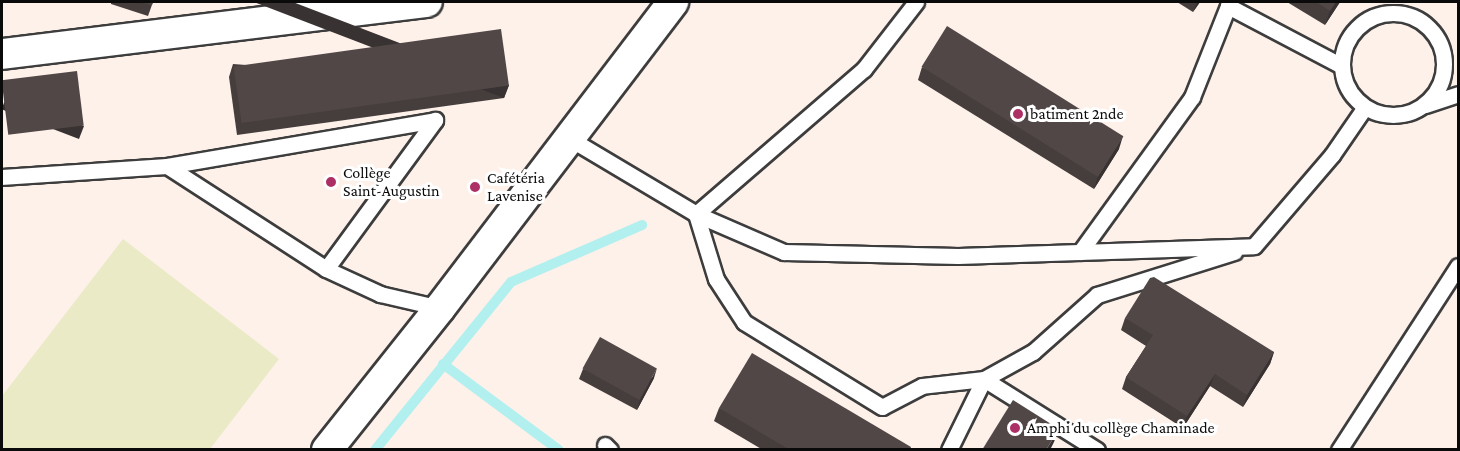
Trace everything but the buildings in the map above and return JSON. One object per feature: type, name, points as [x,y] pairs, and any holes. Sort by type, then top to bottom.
[{"type":"street","points":[[2,54],[427,2]]},
{"type":"street","points":[[327,450],[440,308],[567,137],[673,2]]},
{"type":"lane","points":[[696,214],[864,69],[916,2]]},
{"type":"lane","points":[[1080,252],[1192,97],[1229,4],[1342,66]]},
{"type":"lane","points":[[1425,105],[1442,79],[1444,63],[1433,33],[1407,15],[1375,16],[1361,25],[1350,36],[1342,66],[1345,82],[1365,107],[1395,115],[1425,105],[1458,94]]},
{"type":"lane","points":[[696,214],[716,279],[744,322],[882,407],[921,386],[984,379],[1034,352],[1097,295],[1254,246],[1332,155],[1365,107]]},
{"type":"lane","points":[[2,177],[167,166],[435,120],[326,269]]},
{"type":"lane","points":[[567,137],[696,214],[784,252],[958,256],[1254,246]]},
{"type":"lane","points":[[167,166],[326,269],[381,294],[440,308]]},
{"type":"lane","points":[[1339,450],[1458,266]]},
{"type":"lane","points":[[949,450],[984,379]]},
{"type":"lane","points":[[984,379],[1097,450]]},
{"type":"green space","points":[[123,239],[279,359],[210,449],[2,449],[2,396]]},
{"type":"waterway","points":[[375,450],[511,282],[642,225]]},
{"type":"waterway","points":[[443,364],[559,450]]},
{"type":"place","name":"batiment 2nde","points":[[1018,114]]},
{"type":"place","name":"Collège Saint-Augustin","points":[[331,182]]},
{"type":"place","name":"Cafétéria Lavenise","points":[[475,187]]},
{"type":"place","name":"Amphi du collège Chaminade","points":[[1015,428]]}]
